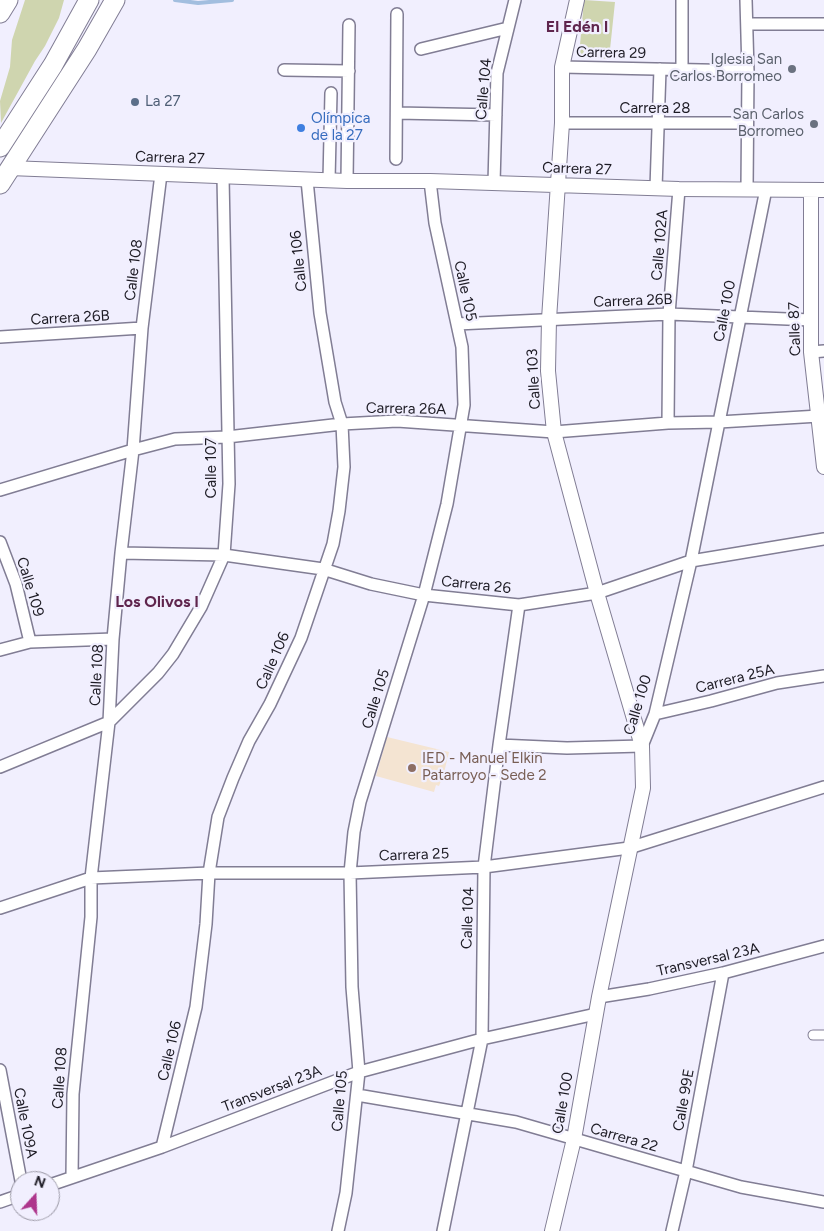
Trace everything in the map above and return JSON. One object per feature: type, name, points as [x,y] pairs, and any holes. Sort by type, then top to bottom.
[{"type":"highway","points":[[0,13],[8,0]]},
{"type":"highway","points":[[64,46],[76,0]]},
{"type":"highway","points":[[0,147],[64,46],[89,0]]},
{"type":"highway","points":[[5,176],[87,49],[116,0]]},
{"type":"street","name":"Calle 104","points":[[494,183],[497,73],[515,0]]},
{"type":"street","name":"Calle 103","points":[[577,0],[562,67],[562,123],[549,319],[548,371],[554,432],[597,593],[642,746]]},
{"type":"street","points":[[682,0],[682,70]]},
{"type":"street","points":[[746,0],[748,71],[747,189]]},
{"type":"street","points":[[396,159],[397,14]]},
{"type":"street","points":[[747,24],[824,24]]},
{"type":"street","points":[[347,182],[349,25]]},
{"type":"street","points":[[421,49],[508,28]]},
{"type":"street","name":"Carrera 29","points":[[562,67],[748,71]]},
{"type":"street","name":"Calle 102A","points":[[656,188],[660,69]]},
{"type":"street","points":[[284,70],[349,72]]},
{"type":"street","points":[[329,180],[331,93]]},
{"type":"street","points":[[396,112],[496,115]]},
{"type":"street","name":"Carrera 28","points":[[562,123],[748,123]]},
{"type":"street","name":"Carrera 27","points":[[5,176],[161,174],[347,182],[430,181],[679,189],[817,190]]},
{"type":"street","name":"Calle 108","points":[[72,1177],[73,1094],[91,916],[91,878],[109,722],[113,639],[133,450],[142,328],[161,174]]},
{"type":"street","name":"Calle 107","points":[[109,722],[158,673],[173,654],[201,607],[224,555],[228,484],[223,176]]},
{"type":"street","name":"Calle 106","points":[[162,1147],[196,1006],[206,924],[209,873],[218,817],[232,778],[249,741],[270,704],[301,638],[333,544],[339,511],[344,467],[342,424],[335,402],[320,313],[307,180]]},
{"type":"street","name":"Calle 105","points":[[338,1231],[346,1193],[359,1072],[352,987],[350,873],[354,832],[360,802],[424,595],[446,504],[464,405],[462,348],[435,223],[430,181]]},
{"type":"street","name":"Calle 102A","points":[[668,423],[669,314],[679,189]]},
{"type":"street","name":"Calle 100","points":[[552,1231],[574,1140],[598,997],[643,788],[642,746],[655,714],[691,561],[766,189]]},
{"type":"street","name":"Calle 87","points":[[817,190],[811,320],[818,352],[819,416],[824,467]]},
{"type":"street","name":"Carrera 26B","points":[[456,324],[669,314],[811,320]]},
{"type":"street","name":"Carrera 26B","points":[[0,337],[142,328]]},
{"type":"street","name":"Carrera 26A","points":[[0,490],[175,439],[227,437],[342,424],[397,421],[554,432],[668,423],[819,416]]},
{"type":"street","name":"Carrera 26","points":[[121,553],[224,555],[323,569],[371,584],[424,595],[519,605],[597,593],[691,561],[824,539]]},
{"type":"street","name":"Calle 109","points":[[0,542],[16,584],[30,642]]},
{"type":"street","name":"Calle 104","points":[[443,1231],[482,1039],[484,867],[498,745],[519,605]]},
{"type":"street","points":[[0,650],[30,642],[113,639]]},
{"type":"street","name":"Carrera 25A","points":[[655,714],[777,683],[824,676]]},
{"type":"street","points":[[0,767],[109,722]]},
{"type":"street","points":[[498,745],[567,748],[642,746]]},
{"type":"street","name":"Carrera 25","points":[[0,908],[91,878],[209,873],[350,873],[484,867],[629,848],[824,787]]},
{"type":"street","name":"Transversal 23A","points":[[598,997],[649,989],[723,973],[824,946]]},
{"type":"street","name":"Calle 99E","points":[[672,1231],[686,1171],[723,973]]},
{"type":"street","name":"Transversal 23A","points":[[60,1181],[162,1147],[359,1072],[482,1039],[596,1014]]},
{"type":"street","points":[[813,1035],[824,1035]]},
{"type":"street","name":"Calle 109A","points":[[0,1070],[19,1171]]},
{"type":"street","name":"Carrera 22","points":[[357,1095],[516,1122],[742,1187],[824,1202]]},
{"type":"shaded area","name":"IED - Manuel Elkin Patarroyo - Sede 2","points":[[387,737],[449,752],[442,781],[439,786],[436,785],[434,792],[376,776]]},
{"type":"green space","points":[[25,0],[64,0],[59,18],[45,46],[1,123],[0,101],[10,67],[12,40]]},
{"type":"green space","points":[[584,0],[615,2],[609,59],[579,56]]},
{"type":"waterway","points":[[175,0],[198,3],[232,0]]},
{"type":"place","name":"Iglesia San Carlos Borromeo","points":[[792,69]]},
{"type":"place","name":"La 27","points":[[135,102]]},
{"type":"place","name":"San Carlos Borromeo","points":[[814,124]]},
{"type":"place","name":"Olímpica de la 27","points":[[301,128]]},
{"type":"place","name":"IED - Manuel Elkin Patarroyo - Sede 2","points":[[412,768]]},
{"type":"district","name":"El Edén I","points":[[577,27]]},
{"type":"district","name":"Los Olivos I","points":[[157,602]]}]
